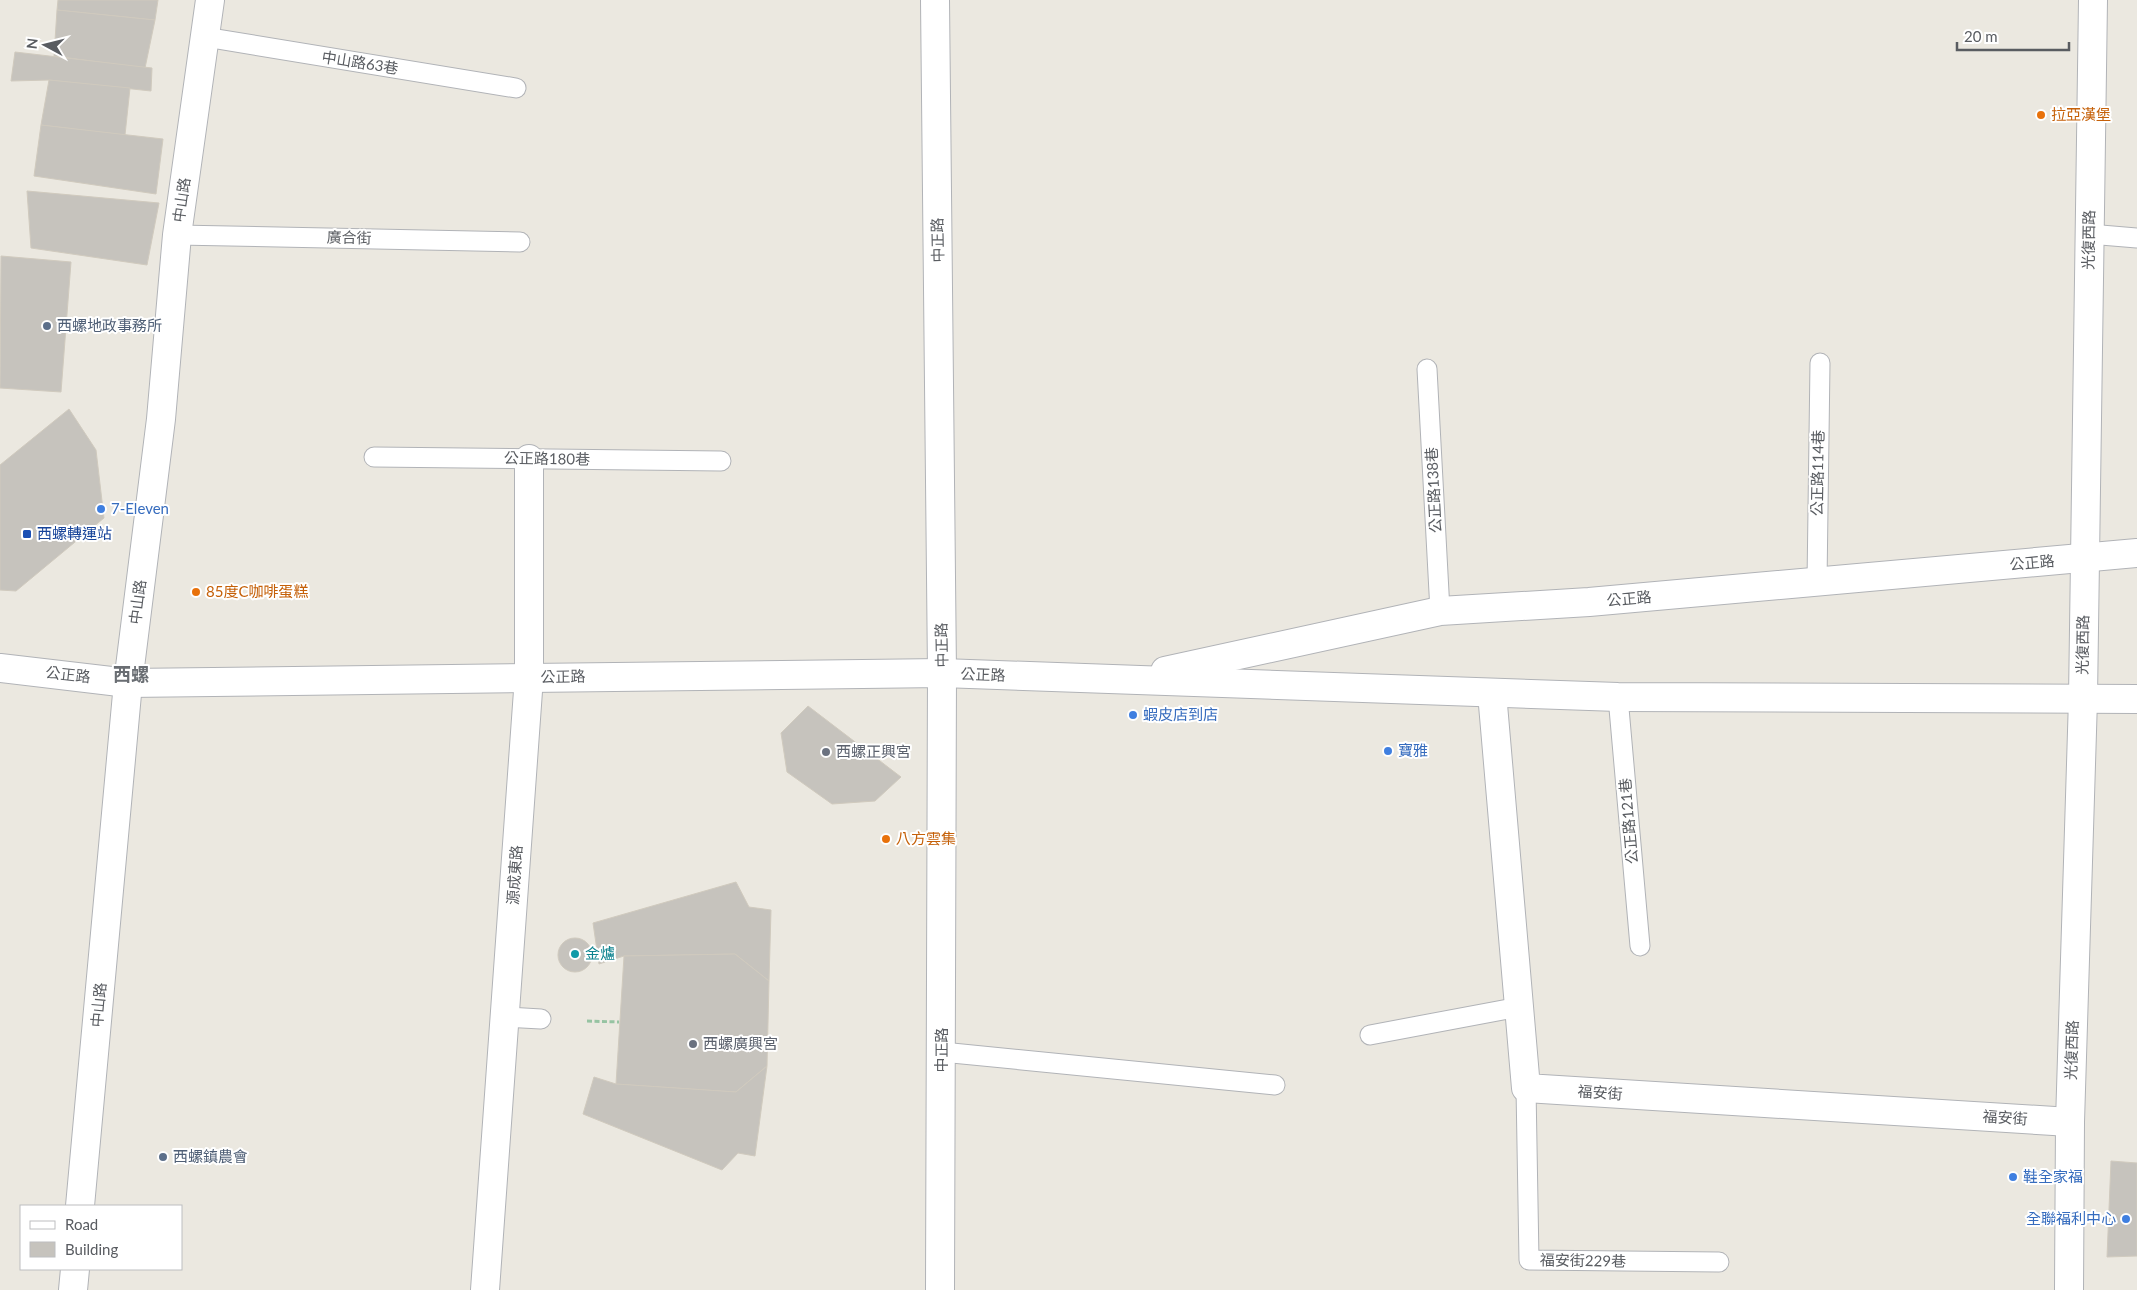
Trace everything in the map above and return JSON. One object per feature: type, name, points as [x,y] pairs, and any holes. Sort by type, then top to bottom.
[{"type":"street","name":"中山路","points":[[80,1205],[128,683],[161,420],[177,235],[210,0]]},
{"type":"street","name":"中正路","points":[[935,0],[942,673],[940,1290]]},
{"type":"street","name":"光復西路","points":[[2069,1290],[2070,1122],[2083,699],[2093,0]]},
{"type":"street","name":"源成東路","points":[[485,1290],[529,678],[530,459]]},
{"type":"street","name":"公正路","points":[[1126,680],[1440,611],[1589,602],[2137,554]]},
{"type":"street","name":"公正路","points":[[0,668],[128,683],[942,673],[1618,697],[2137,700]]},
{"type":"street","points":[[1492,693],[1526,1088]]},
{"type":"street","name":"福安街","points":[[1526,1088],[2070,1122]]},
{"type":"street","points":[[73,1290],[74,1270]]},
{"type":"lane","name":"中山路63巷","points":[[205,37],[516,88]]},
{"type":"lane","points":[[2090,234],[2137,238]]},
{"type":"lane","name":"廣合街","points":[[177,235],[520,242]]},
{"type":"lane","name":"公正路114巷","points":[[1816,583],[1820,364]]},
{"type":"lane","name":"公正路138巷","points":[[1427,369],[1440,611]]},
{"type":"lane","name":"公正路180巷","points":[[374,457],[721,461]]},
{"type":"lane","name":"公正路121巷","points":[[1618,697],[1640,946]]},
{"type":"lane","points":[[1370,1035],[1519,1007]]},
{"type":"lane","points":[[506,1017],[541,1019]]},
{"type":"lane","points":[[942,1052],[1275,1086]]},
{"type":"lane","name":"福安街229巷","points":[[1526,1088],[1528,1260],[1719,1262]]},
{"type":"path","points":[[587,1021],[619,1022]]},
{"type":"building","points":[[58,0],[158,0],[155,20],[57,10]]},
{"type":"building","points":[[57,10],[155,20],[145,68],[54,56]]},
{"type":"building","points":[[15,52],[152,68],[151,91],[49,80],[11,81]]},
{"type":"building","points":[[49,80],[130,88],[125,135],[41,125]]},
{"type":"building","points":[[41,125],[163,139],[156,194],[34,176]]},
{"type":"building","points":[[27,191],[159,203],[147,265],[31,248]]},
{"type":"building","points":[[1,256],[71,262],[61,392],[0,388]]},
{"type":"building","points":[[69,409],[96,450],[104,518],[16,591],[0,590],[0,465]]},
{"type":"building","name":"西螺正興宮","points":[[808,706],[901,777],[875,801],[832,804],[787,772],[781,733]]},
{"type":"building","points":[[736,882],[749,907],[771,910],[769,981],[735,954],[624,956],[599,964],[593,923]]},
{"type":"building","name":"金爐","points":[[575,938],[582,939],[587,943],[591,948],[591,962],[587,967],[582,971],[575,972],[568,971],[563,967],[559,962],[558,955],[559,948],[563,943],[568,939]]},
{"type":"building","name":"西螺廣興宮","points":[[735,954],[769,981],[767,1066],[736,1092],[616,1084],[624,956]]},
{"type":"building","points":[[767,1066],[755,1156],[738,1153],[722,1170],[583,1114],[594,1077],[616,1084],[736,1092]]},
{"type":"building","points":[[2111,1161],[2137,1163],[2137,1256],[2107,1257]]},
{"type":"place","name":"拉亞漢堡","points":[[2041,115]]},
{"type":"place","name":"西螺地政事務所","points":[[47,326]]},
{"type":"place","name":"7-Eleven","points":[[101,509]]},
{"type":"place","name":"西螺轉運站","points":[[27,534]]},
{"type":"place","name":"85度C咖啡蛋糕","points":[[196,592]]},
{"type":"place","name":"蝦皮店到店","points":[[1133,715]]},
{"type":"place","name":"寶雅","points":[[1388,751]]},
{"type":"place","name":"西螺正興宮","points":[[826,752]]},
{"type":"place","name":"八方雲集","points":[[886,839]]},
{"type":"place","name":"金爐","points":[[575,954]]},
{"type":"place","name":"西螺廣興宮","points":[[693,1044]]},
{"type":"place","name":"西螺鎮農會","points":[[163,1157]]},
{"type":"place","name":"鞋全家福","points":[[2013,1177]]},
{"type":"place","name":"全聯福利中心","points":[[2126,1219]]},
{"type":"district","name":"西螺","points":[[131,675]]}]
